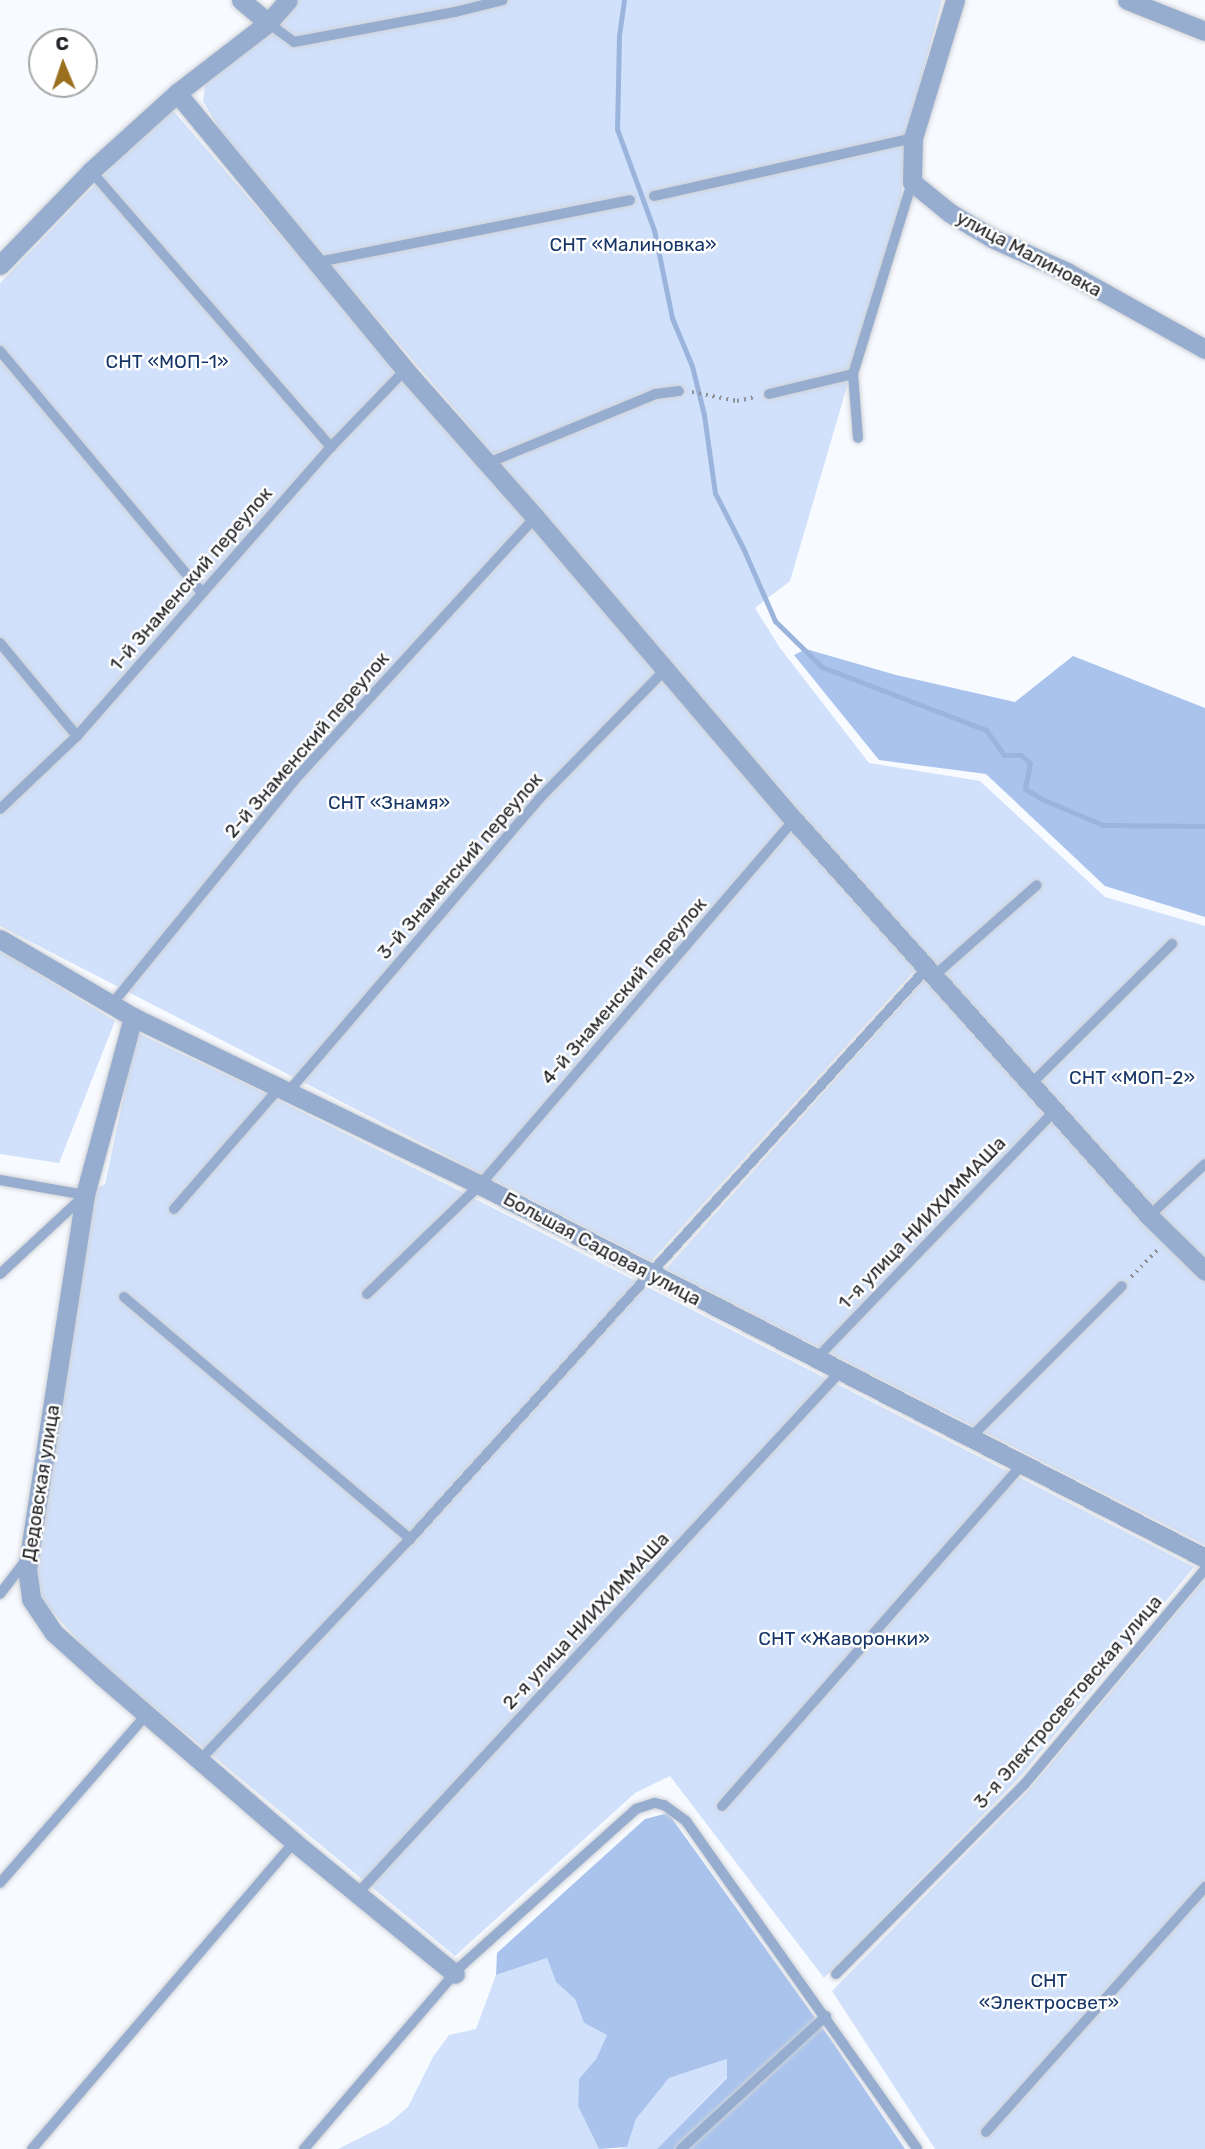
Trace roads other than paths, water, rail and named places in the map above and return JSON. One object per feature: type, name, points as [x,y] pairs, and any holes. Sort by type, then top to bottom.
[{"type":"street","points":[[241,0],[268,23]]},
{"type":"street","points":[[0,265],[91,171],[177,93],[268,23],[288,0]]},
{"type":"street","points":[[912,182],[913,138],[955,0]]},
{"type":"street","points":[[1127,0],[1205,31]]},
{"type":"street","points":[[177,93],[405,369],[536,517],[794,820],[1149,1216],[1205,1271]]},
{"type":"street","name":"улица Малиновка","points":[[912,182],[950,213],[994,239],[1067,272],[1205,349]]},
{"type":"street","name":"Большая Садовая улица","points":[[0,939],[133,1017],[480,1185],[839,1373],[1205,1558]]},
{"type":"street","name":"Дедовская улица","points":[[133,1017],[85,1195],[27,1583],[40,1616],[69,1647],[294,1842],[455,1974]]},
{"type":"lane","points":[[268,23],[293,42],[455,12],[503,0]]},
{"type":"lane","points":[[654,196],[913,138]]},
{"type":"lane","points":[[91,171],[331,447]]},
{"type":"lane","points":[[858,438],[853,374],[912,182]]},
{"type":"lane","points":[[318,262],[630,200]]},
{"type":"lane","points":[[0,351],[202,593]]},
{"type":"lane","name":"1-й Знаменский переулок","points":[[0,809],[77,736],[331,447],[405,369]]},
{"type":"lane","points":[[769,394],[853,374]]},
{"type":"lane","points":[[488,463],[655,394],[679,391]]},
{"type":"lane","name":"2-й Знаменский переулок","points":[[113,1004],[299,775],[536,517]]},
{"type":"lane","points":[[0,643],[77,736]]},
{"type":"lane","name":"3-й Знаменский переулок","points":[[174,1209],[283,1090],[539,799],[665,670]]},
{"type":"lane","name":"4-й Знаменский переулок","points":[[367,1294],[480,1185],[794,820]]},
{"type":"lane","points":[[200,1760],[410,1539],[930,972],[1037,886]]},
{"type":"lane","points":[[1031,1084],[1172,944]]},
{"type":"lane","name":"1-я улица НИИХИММАШа","points":[[815,1360],[1055,1111]]},
{"type":"lane","points":[[1149,1216],[1205,1164]]},
{"type":"lane","points":[[0,1180],[85,1195]]},
{"type":"lane","points":[[0,1274],[85,1195]]},
{"type":"lane","points":[[969,1439],[1122,1286]]},
{"type":"lane","points":[[124,1297],[410,1539]]},
{"type":"lane","name":"2-я улица НИИХИММАШа","points":[[358,1893],[839,1373]]},
{"type":"lane","points":[[722,1806],[1022,1465]]},
{"type":"lane","points":[[0,1594],[29,1557]]},
{"type":"lane","name":"3-я Электросветовская улица","points":[[836,1974],[1024,1785],[1205,1569]]},
{"type":"lane","points":[[0,1883],[146,1715]]},
{"type":"lane","points":[[304,2149],[455,1974],[636,1809],[655,1803],[664,1805],[685,1821],[826,2016],[917,2149]]},
{"type":"lane","points":[[32,2149],[294,1842]]},
{"type":"lane","points":[[986,2132],[1205,1887]]},
{"type":"lane","points":[[681,2149],[826,2016]]},
{"type":"waterway","points":[[624,0],[619,36],[617,129],[654,230],[672,318],[692,366],[704,415],[715,493],[775,621],[822,667],[986,730],[1004,755],[1021,755],[1030,763],[1025,789],[1044,800],[1103,825],[1205,826]]},
{"type":"park label","name":"СНТ «Малиновка»","points":[[633,245]]},
{"type":"park label","name":"СНТ «МОП-1»","points":[[167,362]]},
{"type":"park label","name":"СНТ «Знамя»","points":[[389,803]]},
{"type":"park label","name":"СНТ «МОП-2»","points":[[1132,1078]]},
{"type":"park label","name":"СНТ «Жаворонки»","points":[[844,1639]]},
{"type":"park label","name":"СНТ «Электросвет»","points":[[1049,1992]]}]
